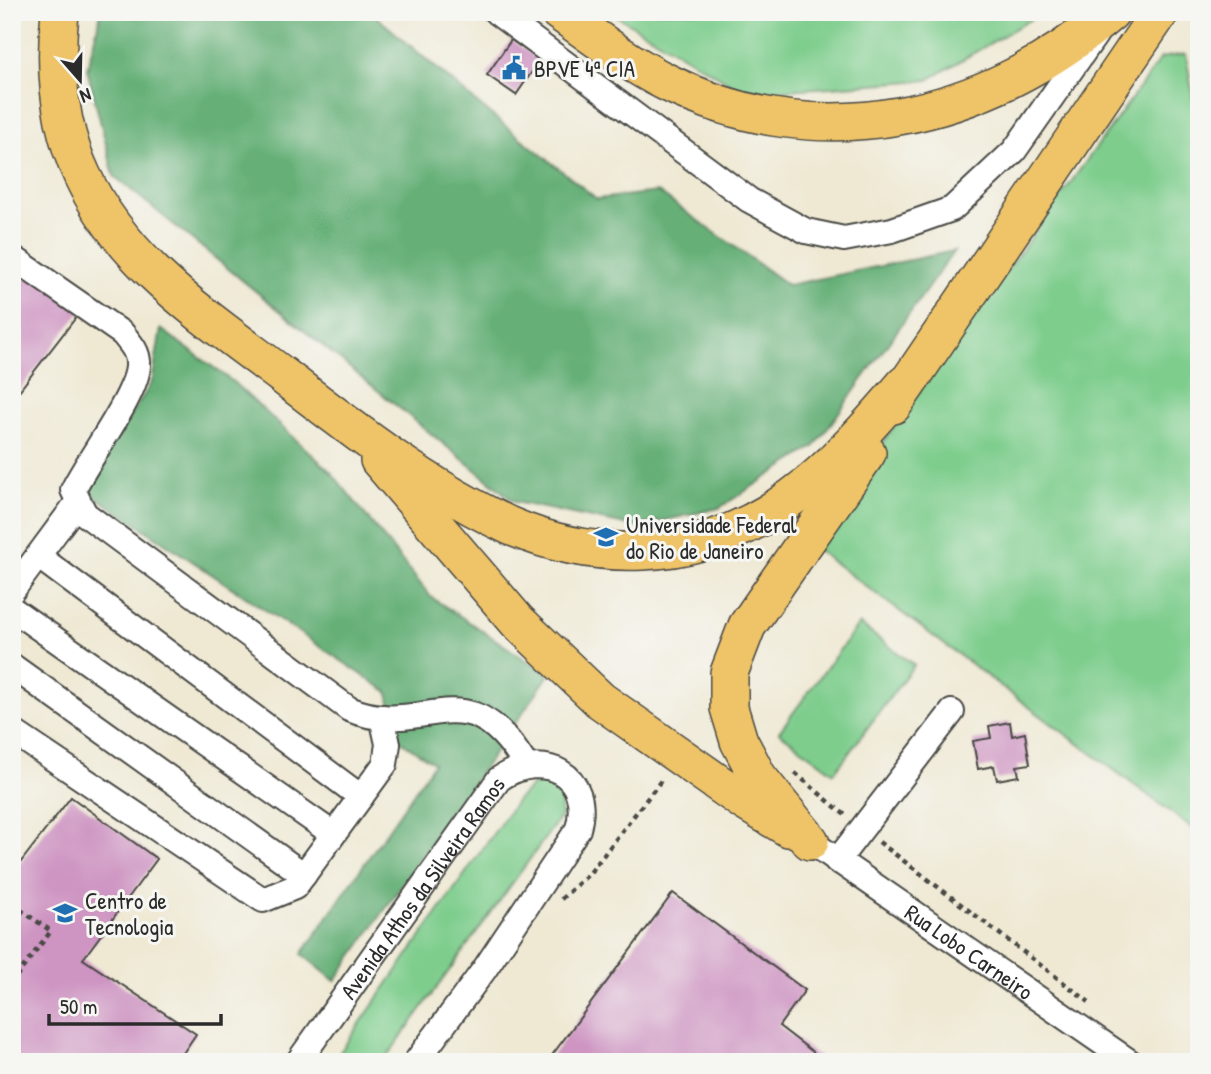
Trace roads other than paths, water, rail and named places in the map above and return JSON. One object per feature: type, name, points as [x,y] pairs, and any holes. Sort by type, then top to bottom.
[{"type":"highway","points":[[559,12],[666,82],[715,101],[779,118],[838,122],[897,117],[937,109],[998,87],[1056,57],[1111,13]]},
{"type":"highway","points":[[823,851],[758,777],[739,741],[729,708],[729,673],[747,625],[860,465],[905,384],[1160,12]]},
{"type":"highway","points":[[62,18],[60,107],[68,138],[82,176],[125,244],[167,287],[353,429],[455,496],[510,526],[550,541],[600,550],[645,551],[706,541],[762,518],[806,489],[845,454],[905,384]]},
{"type":"highway","points":[[353,429],[517,621],[600,700],[745,802],[823,851]]},
{"type":"street","points":[[496,12],[749,200],[806,231],[844,239],[892,230],[952,209],[1014,151],[1111,13]]},
{"type":"street","points":[[12,257],[123,334],[135,348],[139,363],[136,378],[73,490],[77,503],[85,514],[349,709],[383,717],[441,710],[470,711],[487,720],[506,737],[526,766]]},
{"type":"street","points":[[12,591],[77,503]]},
{"type":"street","points":[[38,556],[360,797]]},
{"type":"street","points":[[12,608],[333,834]]},
{"type":"street","points":[[12,666],[304,875]]},
{"type":"street","points":[[823,851],[862,828],[952,712]]},
{"type":"street","points":[[12,731],[263,900],[295,887],[385,764],[388,744],[383,717]]},
{"type":"street","name":"Avenida Athos da Silveira Ramos","points":[[298,1062],[499,779],[526,766],[553,767],[569,779],[580,800],[582,814],[578,828],[484,970],[416,1062]]},
{"type":"street","name":"Rua Lobo Carneiro","points":[[823,851],[1130,1062]]},
{"type":"place","name":"BPVE 4ª CIA","points":[[514,68]]},
{"type":"place","name":"Universidade Federal do Rio de Janeiro","points":[[606,537]]},
{"type":"place","name":"Centro de Tecnologia","points":[[65,913]]}]
